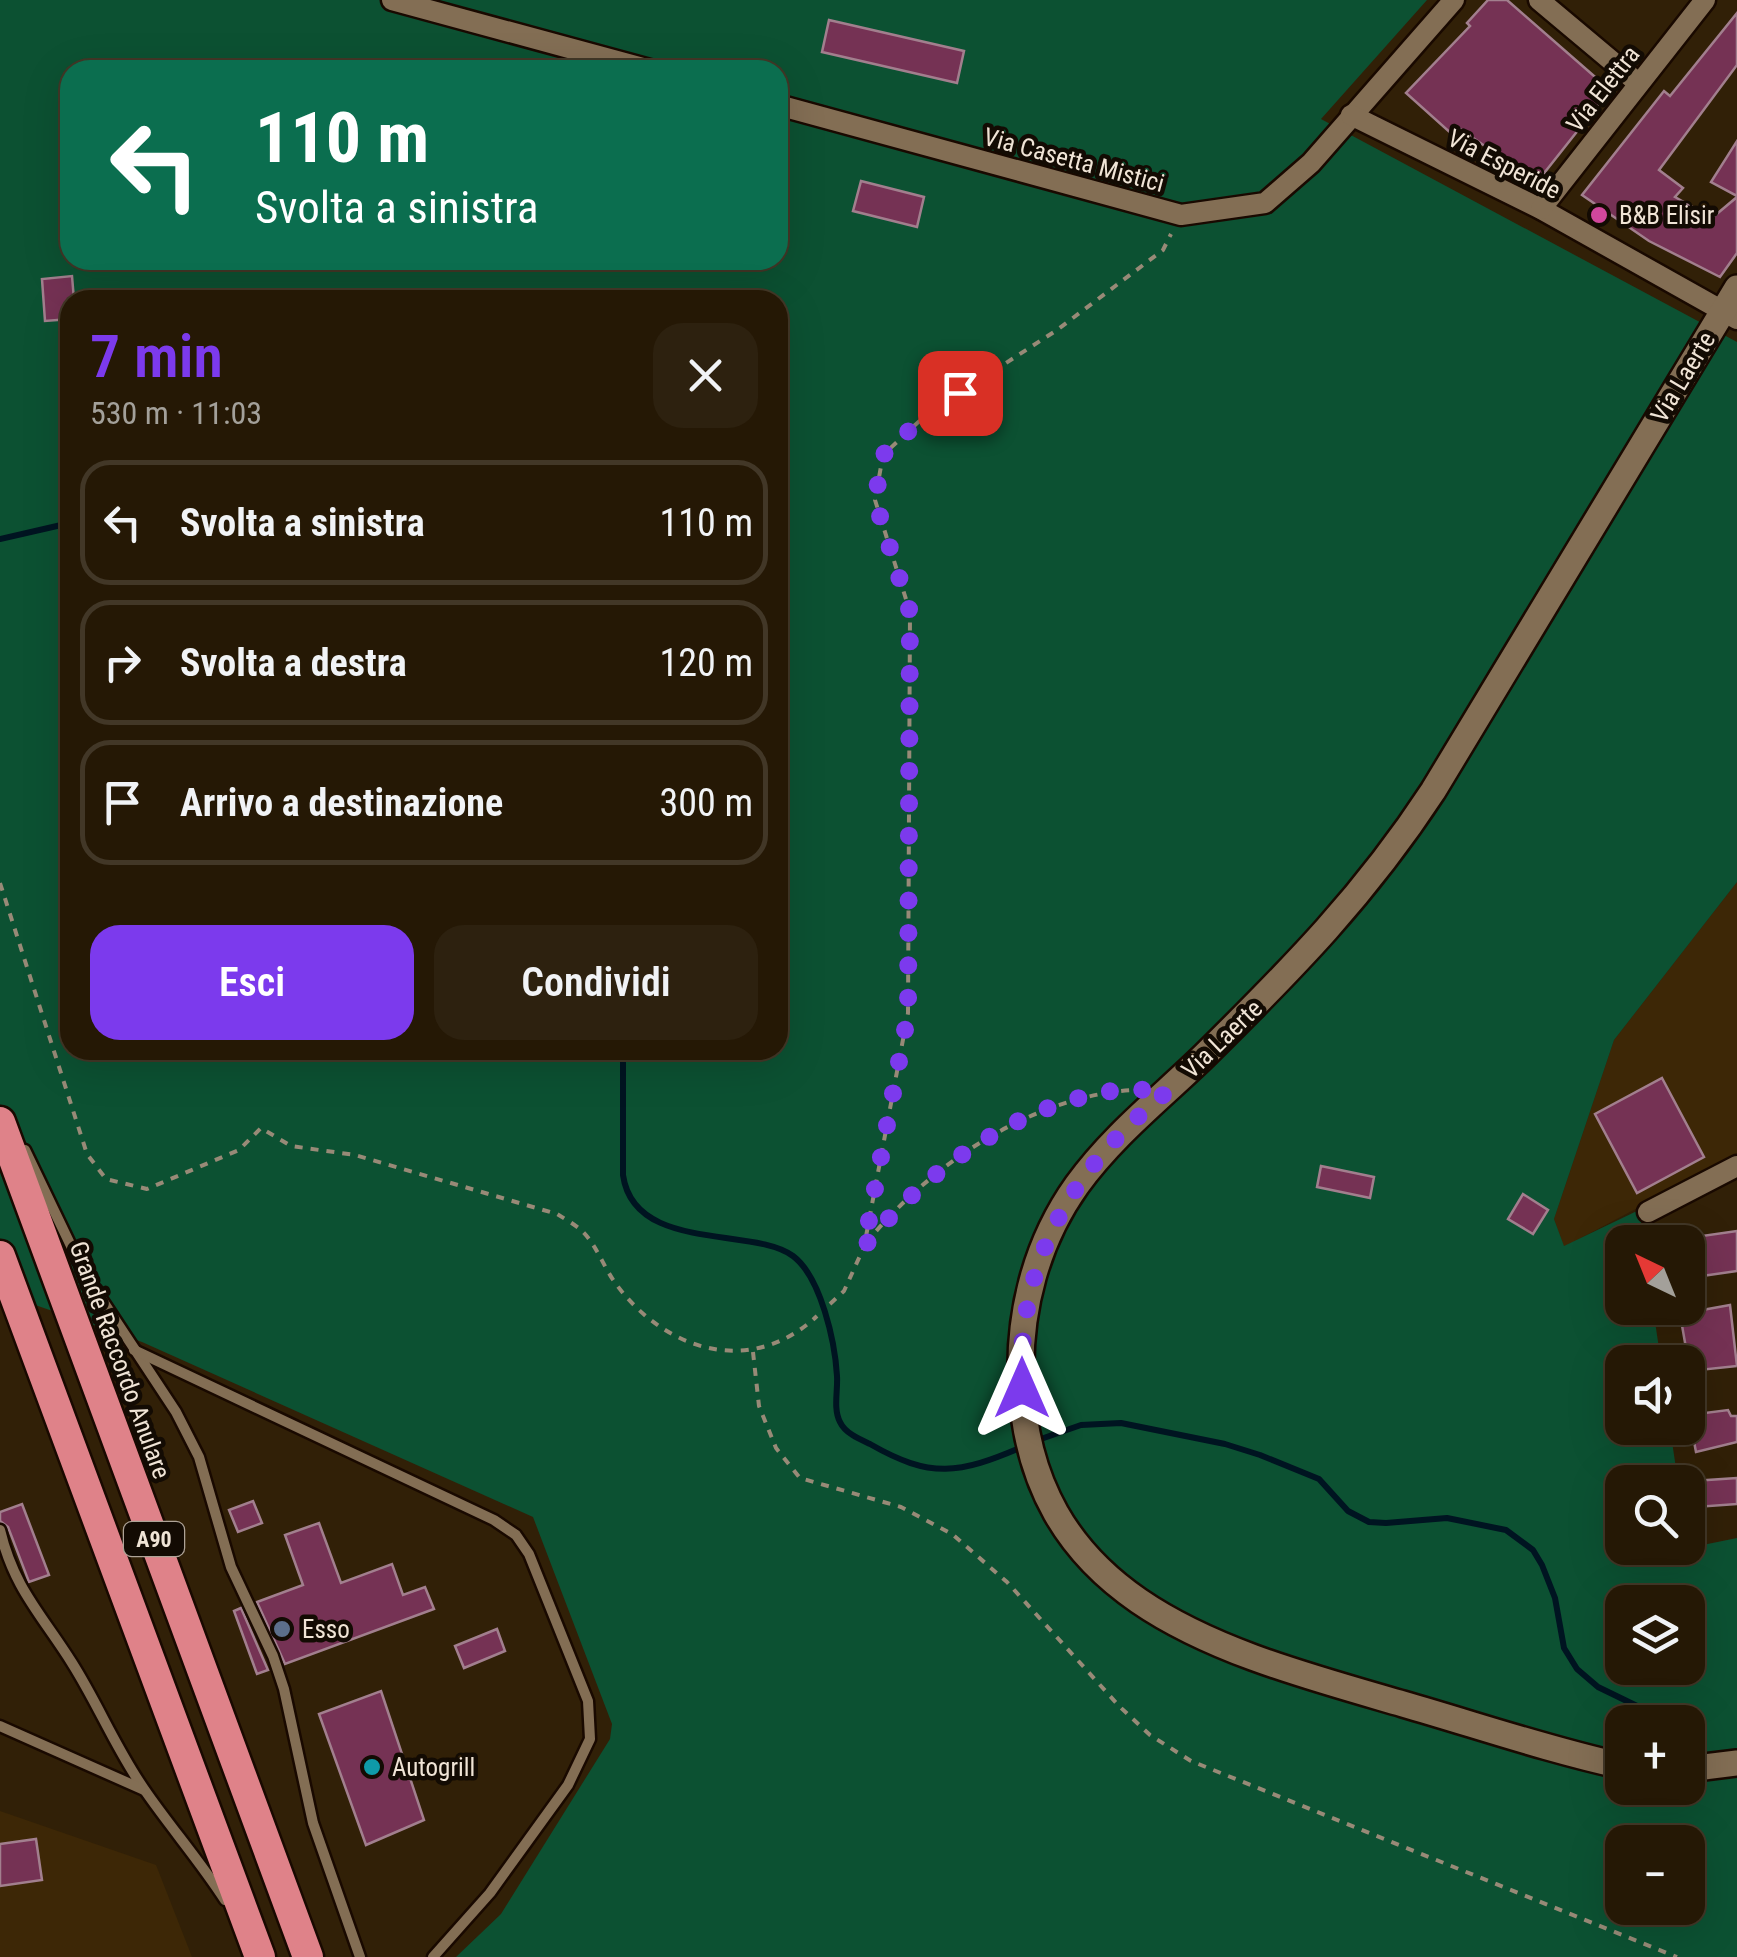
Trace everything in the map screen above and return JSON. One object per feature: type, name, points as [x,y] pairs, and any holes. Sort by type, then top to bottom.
[{"type":"highway","name":"Grande Raccordo Anulare","points":[[0,1122],[308,1957]]},
{"type":"highway","name":"A90","points":[[0,1256],[259,1957]]},
{"type":"street","points":[[392,0],[613,60]]},
{"type":"street","name":"Via Casetta Mistici","points":[[788,108],[1182,215],[1265,204],[1311,163],[1454,0]]},
{"type":"street","points":[[1539,0],[1638,83]]},
{"type":"street","name":"Via Elettra","points":[[1541,209],[1704,0]]},
{"type":"street","name":"Via Esperide","points":[[1351,115],[1541,209],[1730,316]]},
{"type":"street","name":"Via Laerte","points":[[1605,1761],[1295,1673],[1180,1628],[1132,1595],[1085,1551],[1062,1522],[1038,1474],[1022,1406],[1024,1315],[1050,1232],[1087,1172],[1132,1122],[1317,943],[1388,858],[1730,316],[1737,288]]},
{"type":"street","points":[[1648,1212],[1737,1166]]},
{"type":"street","points":[[1705,1767],[1737,1762]]},
{"type":"lane","points":[[0,1105],[83,1271],[176,1412],[203,1466],[231,1566],[284,1690],[313,1824],[360,1957]]},
{"type":"lane","points":[[134,1350],[494,1520],[516,1535],[529,1554],[588,1701],[590,1738],[576,1772],[557,1800],[490,1893],[433,1957]]},
{"type":"lane","points":[[0,1530],[26,1600],[71,1661],[144,1790],[209,1875],[259,1957]]},
{"type":"lane","points":[[0,1726],[144,1790]]},
{"type":"path","points":[[864,1247],[908,1014],[910,612],[875,500],[883,455],[927,414],[1058,330],[1163,250],[1182,215]]},
{"type":"path","points":[[0,883],[87,1154],[106,1179],[147,1189],[239,1150],[260,1128],[291,1146],[355,1155],[557,1214],[583,1232],[617,1286],[649,1320],[701,1348],[753,1352],[798,1333],[817,1316]]},
{"type":"path","points":[[830,1304],[844,1290],[864,1247],[890,1214],[935,1174],[1042,1110],[1106,1092],[1168,1091]]},
{"type":"path","points":[[753,1352],[758,1406],[776,1448],[800,1478],[901,1507],[952,1534],[1007,1582],[1118,1706],[1150,1735],[1191,1761],[1677,1957]]},
{"type":"shaded area","points":[[1737,882],[1737,1155],[1564,1247],[1554,1219],[1614,1040]]},
{"type":"shaded area","points":[[0,1811],[156,1865],[192,1957],[0,1957]]},
{"type":"green space","points":[[0,0],[1427,0],[1321,119],[1737,342],[1737,882],[1614,1040],[1554,1219],[1564,1246],[1605,1226],[1605,1325],[1656,1325],[1658,1345],[1605,1345],[1605,1445],[1673,1445],[1675,1465],[1605,1465],[1605,1565],[1705,1565],[1705,1545],[1737,1538],[1737,1957],[456,1957],[501,1914],[610,1739],[612,1724],[533,1517],[142,1342],[15,1298],[0,1257]]},
{"type":"green space","points":[[1639,1210],[1641,1225],[1608,1225]]},
{"type":"building","points":[[1488,0],[1507,0],[1610,90],[1537,182],[1460,129],[1454,136],[1406,93],[1470,26],[1467,23]]},
{"type":"building","points":[[1737,13],[1737,65],[1659,170],[1683,188],[1675,197],[1712,218],[1737,197],[1737,253],[1720,277],[1649,241],[1582,195],[1664,91],[1670,96]]},
{"type":"building","points":[[829,20],[964,51],[957,83],[822,52]]},
{"type":"building","points":[[1737,141],[1737,196],[1711,182]]},
{"type":"building","points":[[861,181],[924,197],[917,227],[853,211]]},
{"type":"building","points":[[72,276],[73,290],[60,290],[60,320],[45,321],[42,279]]},
{"type":"building","points":[[1662,1078],[1704,1157],[1637,1193],[1595,1114]]},
{"type":"building","points":[[1321,1166],[1374,1177],[1370,1198],[1317,1187]]},
{"type":"building","points":[[1523,1194],[1548,1210],[1533,1234],[1508,1219]]},
{"type":"building","points":[[1737,1231],[1737,1271],[1705,1276],[1705,1236]]},
{"type":"building","points":[[1730,1305],[1737,1366],[1705,1369],[1705,1345],[1685,1345],[1682,1325],[1705,1325],[1705,1310]]},
{"type":"building","points":[[1728,1410],[1731,1416],[1737,1416],[1737,1442],[1696,1452],[1695,1445],[1705,1445],[1705,1413]]},
{"type":"building","points":[[1737,1478],[1737,1504],[1705,1506],[1705,1480]]},
{"type":"building","points":[[253,1501],[262,1523],[238,1532],[229,1510]]},
{"type":"building","points":[[22,1504],[49,1575],[29,1582],[8,1527],[0,1521],[0,1512]]},
{"type":"building","points":[[319,1523],[341,1583],[392,1564],[403,1595],[425,1587],[434,1609],[285,1664],[257,1602],[303,1585],[285,1535]]},
{"type":"building","points":[[241,1608],[268,1670],[257,1674],[234,1611]]},
{"type":"building","points":[[497,1629],[505,1651],[464,1668],[455,1646]]},
{"type":"building","name":"Autogrill","points":[[381,1691],[424,1820],[366,1845],[319,1714]]},
{"type":"building","points":[[36,1839],[42,1880],[0,1886],[0,1844]]},
{"type":"waterway","points":[[0,539],[60,525]]},
{"type":"waterway","points":[[623,1060],[623,1175],[632,1200],[649,1216],[671,1227],[775,1247],[803,1266],[819,1294],[830,1329],[837,1411],[845,1429],[891,1455],[945,1469],[980,1463],[1022,1447]]},
{"type":"waterway","points":[[1038,1440],[1081,1425],[1121,1423],[1260,1455],[1319,1479],[1348,1511],[1369,1522],[1447,1518],[1506,1530],[1533,1550],[1542,1565],[1555,1598],[1564,1648],[1577,1669],[1598,1687],[1635,1705]]},
{"type":"place","name":"B&B Elisir","points":[[1599,215]]},
{"type":"place","name":"Esso","points":[[282,1629]]},
{"type":"place","name":"Autogrill","points":[[372,1767]]},
{"type":"route","points":[[960,393],[927,414],[883,455],[875,500],[910,612],[908,1014],[864,1247],[890,1214],[935,1174],[1042,1110],[1106,1092],[1168,1091],[1144,1110],[1097,1160],[1056,1220],[1030,1286],[1023,1325],[1022,1388]]}]
